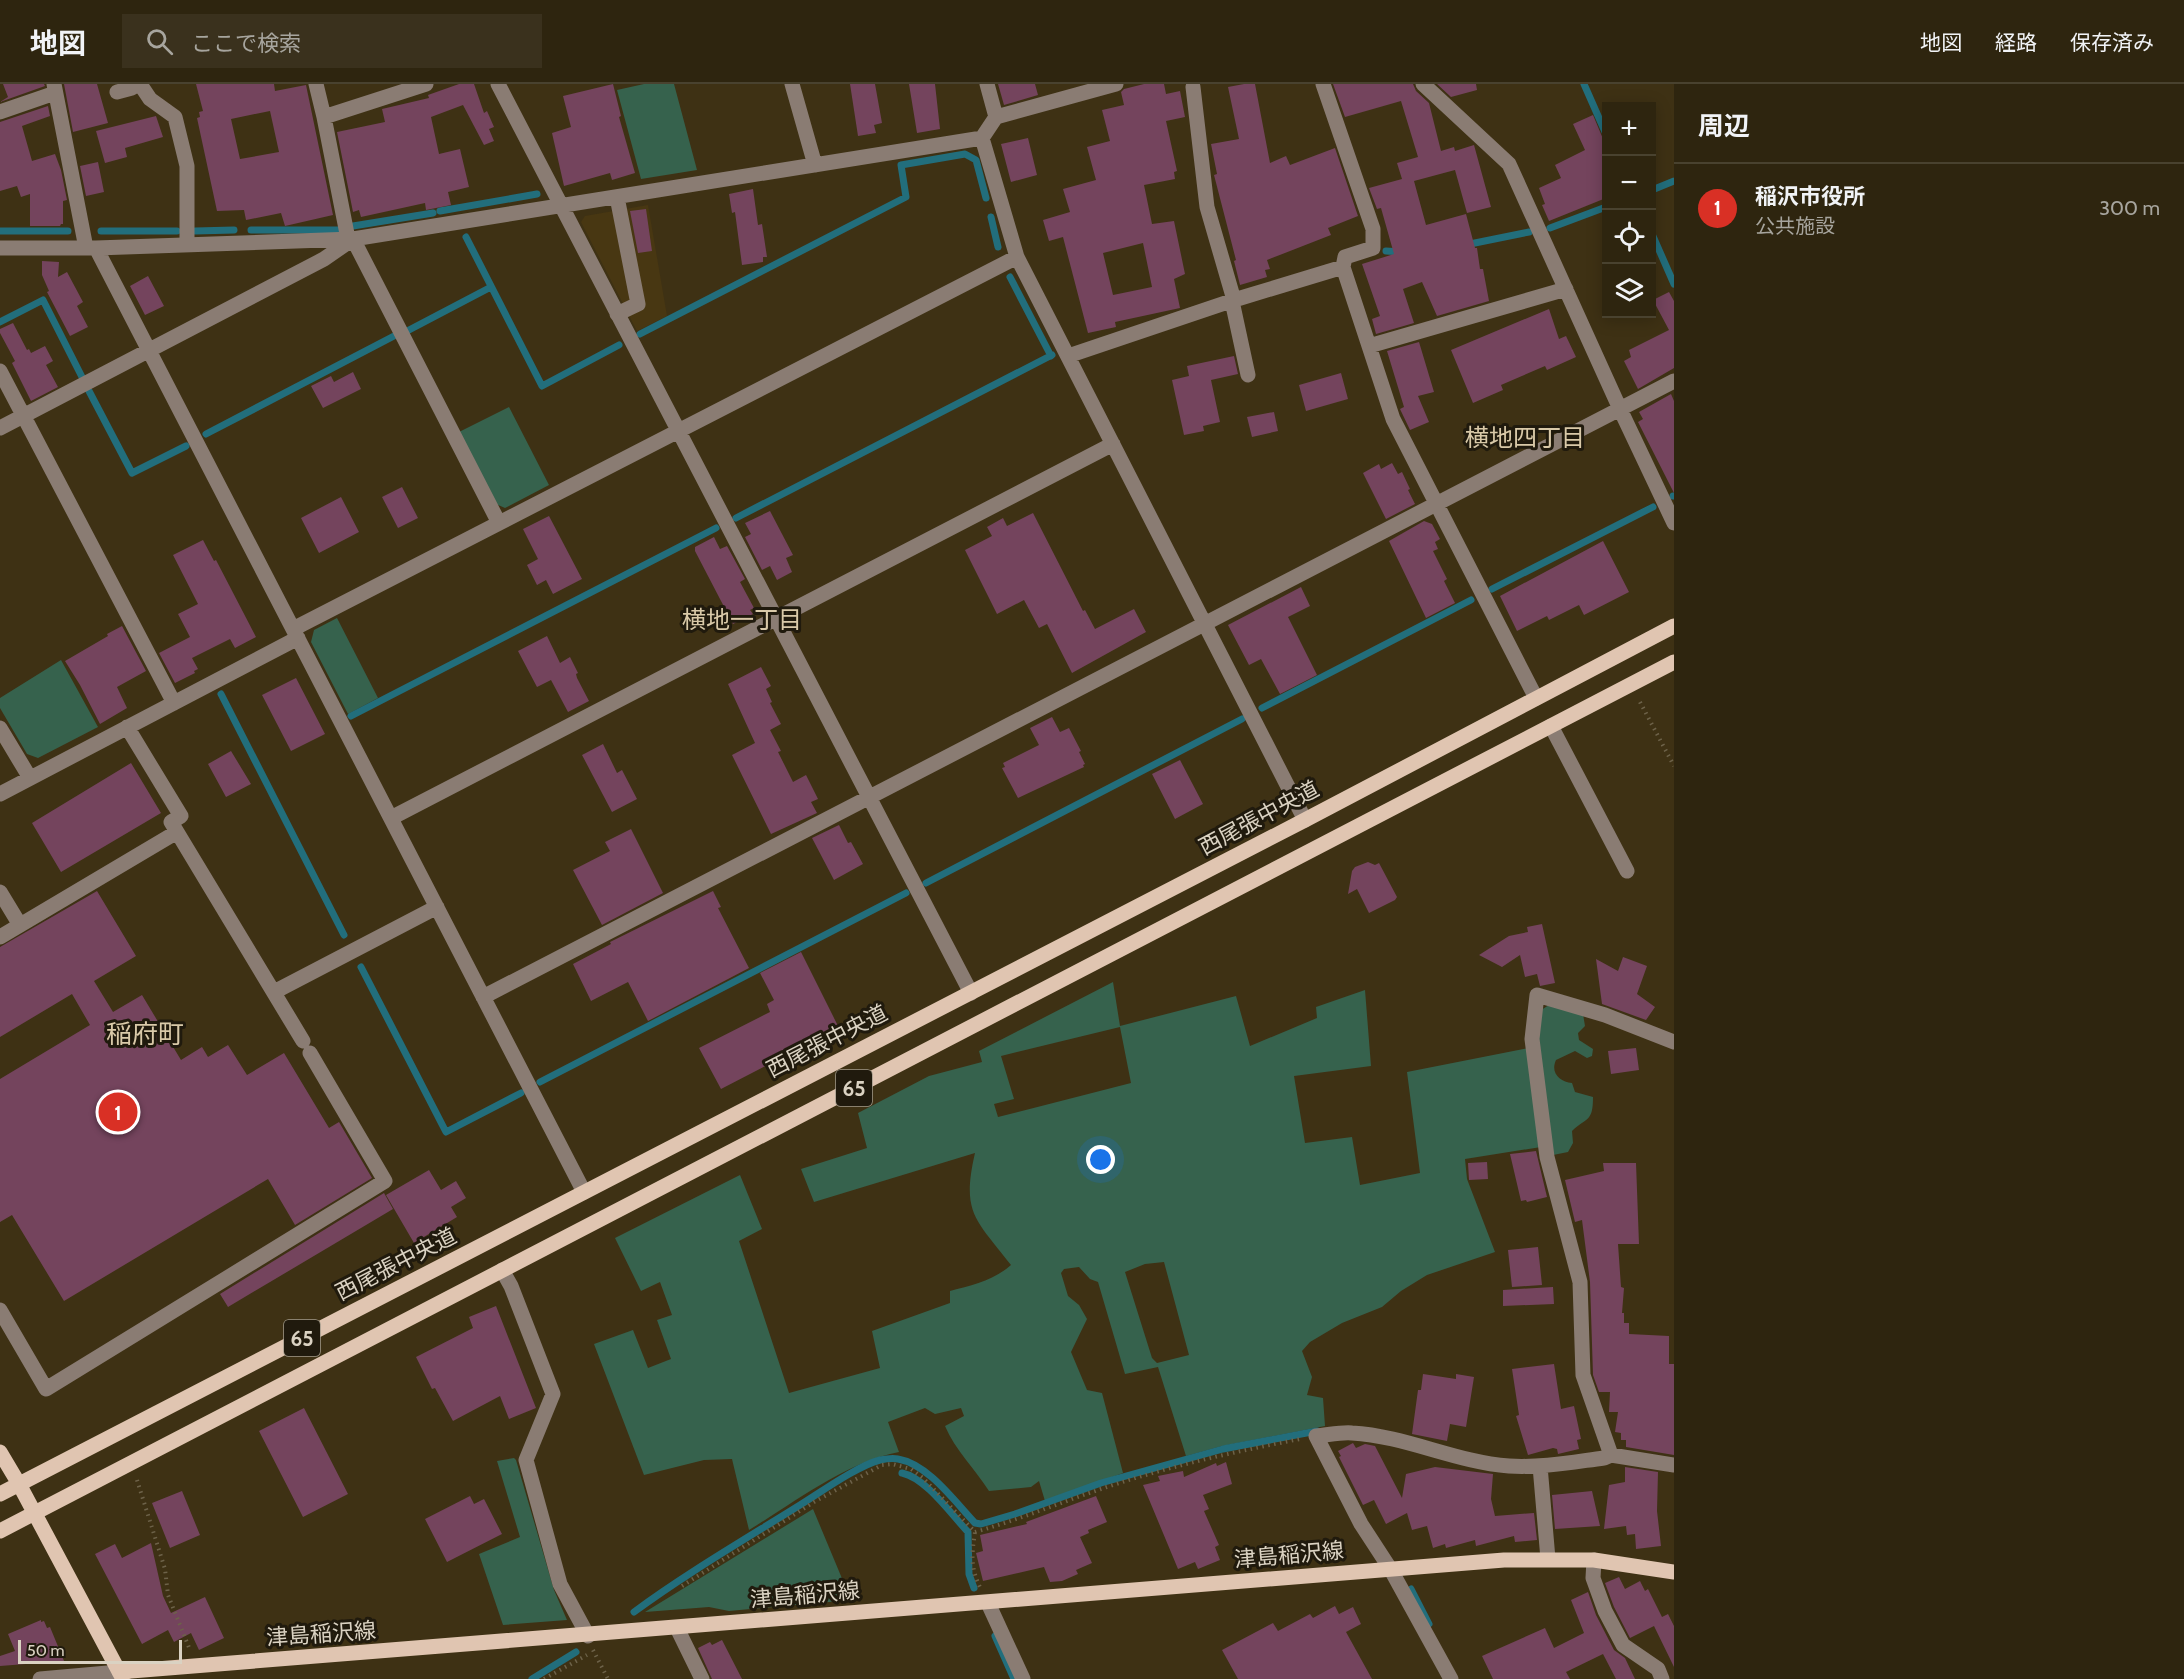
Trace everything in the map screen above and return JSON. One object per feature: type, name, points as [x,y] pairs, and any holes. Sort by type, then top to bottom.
[{"type":"main road","name":"西尾張中央道","points":[[0,1494],[1305,820],[1674,626]]},
{"type":"main road","name":"65","points":[[33,1513],[1674,662]]},
{"type":"main road","points":[[0,1452],[121,1676]]},
{"type":"main road","points":[[0,1531],[33,1513]]},
{"type":"main road","name":"津島稲沢線","points":[[121,1676],[197,1666],[1503,1560],[1594,1560],[1640,1565],[1674,1572]]},
{"type":"street","points":[[117,92],[138,84],[150,99],[175,117],[187,166],[188,245]]},
{"type":"street","points":[[316,84],[351,239],[499,523]]},
{"type":"street","points":[[324,117],[426,84]]},
{"type":"street","points":[[498,84],[971,993]]},
{"type":"street","points":[[792,84],[815,165]]},
{"type":"street","points":[[987,84],[996,117]]},
{"type":"street","points":[[0,248],[91,248],[351,239],[982,138],[996,117],[1116,84]]},
{"type":"street","points":[[1323,84],[1374,229],[1373,248],[1345,256],[1343,267],[1393,419],[1536,698]]},
{"type":"street","points":[[1423,84],[1509,164],[1674,523]]},
{"type":"street","points":[[1196,85],[1208,207],[1233,301],[1248,375]]},
{"type":"street","points":[[0,112],[54,88],[91,248],[150,351],[584,1192]]},
{"type":"street","points":[[982,138],[1017,256],[1305,820]]},
{"type":"street","points":[[617,197],[638,304],[617,314]]},
{"type":"street","points":[[0,428],[324,259],[351,239]]},
{"type":"street","points":[[0,794],[174,703],[295,633],[499,523],[1017,256]]},
{"type":"street","points":[[1068,356],[1343,267]]},
{"type":"street","points":[[1369,346],[1566,289]]},
{"type":"street","points":[[0,371],[174,703]]},
{"type":"street","points":[[483,996],[1674,381]]},
{"type":"street","points":[[391,818],[1113,444]]},
{"type":"street","points":[[1551,726],[1627,871]]},
{"type":"street","points":[[0,728],[30,778]]},
{"type":"street","points":[[0,1310],[46,1389],[385,1181],[171,822],[181,816],[127,728]]},
{"type":"street","points":[[0,937],[177,832]]},
{"type":"street","points":[[0,892],[20,925]]},
{"type":"street","points":[[274,992],[437,907]]},
{"type":"street","points":[[1611,1455],[1583,1375],[1580,1282],[1547,1157],[1532,1039],[1537,996],[1605,1015],[1674,1042]]},
{"type":"street","points":[[502,1270],[553,1394],[526,1460],[560,1584],[588,1636]]},
{"type":"street","points":[[1451,1679],[1391,1570],[1361,1524],[1316,1436],[1350,1432],[1389,1437],[1467,1459],[1508,1466],[1540,1466],[1604,1458],[1611,1455],[1674,1465]]},
{"type":"street","points":[[1540,1466],[1548,1559]]},
{"type":"street","points":[[1594,1560],[1593,1578],[1605,1611],[1623,1645],[1658,1669],[1662,1679]]},
{"type":"street","points":[[988,1603],[1023,1679]]},
{"type":"street","points":[[676,1628],[702,1679]]},
{"type":"street","points":[[40,1679],[121,1676]]},
{"type":"path","points":[[1640,702],[1674,766]]},
{"type":"path","points":[[975,1532],[1023,1518],[1102,1488],[1223,1454],[1316,1436]]},
{"type":"path","points":[[682,1586],[814,1502],[882,1465],[892,1464],[911,1469],[923,1478],[975,1532]]},
{"type":"path","points":[[137,1479],[165,1569],[168,1595],[197,1666]]},
{"type":"path","points":[[975,1532],[971,1557],[974,1574],[988,1603]]},
{"type":"path","points":[[588,1636],[593,1652],[608,1679]]},
{"type":"path","points":[[544,1679],[593,1652]]},
{"type":"shaded area","points":[[648,205],[667,316],[637,331],[581,222],[585,216]]},
{"type":"green space","points":[[644,84],[674,84],[697,170],[641,179],[617,90]]},
{"type":"green space","points":[[509,407],[549,485],[505,508],[496,504],[459,432]]},
{"type":"green space","points":[[337,618],[378,698],[348,714],[311,642],[314,630]]},
{"type":"green space","points":[[61,660],[98,727],[38,758],[27,754],[0,708],[0,698]]},
{"type":"green space","points":[[1113,982],[1120,1026],[1236,996],[1250,1046],[1317,1018],[1316,1007],[1365,990],[1371,1066],[1294,1076],[1305,1143],[1352,1137],[1360,1185],[1420,1173],[1407,1072],[1529,1048],[1541,1147],[1465,1159],[1467,1179],[1495,1252],[1427,1275],[1401,1291],[1382,1307],[1342,1323],[1310,1342],[1302,1351],[1312,1377],[1307,1395],[1323,1398],[1325,1426],[1222,1446],[1186,1456],[1158,1367],[1125,1374],[1098,1282],[1090,1279],[1079,1267],[1064,1269],[1061,1273],[1068,1296],[1079,1305],[1087,1319],[1071,1352],[1087,1390],[1102,1393],[1123,1473],[1045,1501],[1039,1481],[1031,1487],[989,1491],[954,1443],[945,1426],[964,1416],[961,1408],[935,1414],[925,1408],[888,1422],[899,1452],[860,1464],[840,1474],[749,1530],[732,1459],[704,1460],[644,1475],[594,1344],[633,1330],[648,1368],[671,1359],[657,1320],[672,1315],[660,1282],[641,1291],[615,1238],[740,1175],[762,1229],[739,1241],[789,1393],[880,1368],[872,1331],[950,1303],[950,1291],[990,1279],[1011,1265],[981,1225],[971,1203],[971,1173],[975,1153],[814,1202],[801,1169],[867,1148],[858,1113],[929,1076],[982,1062],[979,1051]],"holes":[[[1120,1027],[1131,1083],[998,1117],[994,1104],[1014,1099],[1001,1056]],[[1164,1262],[1189,1355],[1157,1363],[1152,1358],[1125,1272],[1145,1264]]]},
{"type":"green space","points":[[1549,1005],[1583,1014],[1585,1026],[1578,1033],[1579,1040],[1593,1049],[1592,1056],[1587,1058],[1575,1051],[1556,1060],[1554,1065],[1557,1076],[1572,1083],[1575,1092],[1593,1097],[1593,1105],[1590,1115],[1572,1131],[1573,1143],[1568,1152],[1553,1155],[1539,1040],[1538,1012]]},
{"type":"green space","points":[[514,1458],[554,1590],[567,1620],[503,1625],[479,1554],[520,1537],[497,1461]]},
{"type":"green space","points":[[813,1509],[851,1600],[729,1611],[709,1607],[645,1612]]},
{"type":"building","points":[[3,84],[44,84],[45,86],[0,102],[8,97]]},
{"type":"building","points":[[64,84],[97,84],[108,123],[73,132]]},
{"type":"building","points":[[196,84],[274,84],[275,91],[306,85],[333,215],[285,226],[281,213],[246,220],[244,210],[217,211],[197,118],[200,117],[199,112],[203,111]],"holes":[[[270,111],[279,152],[240,159],[231,119]]]},
{"type":"building","points":[[459,84],[474,84],[484,113],[487,111],[494,127],[489,129],[494,141],[484,145],[463,105],[431,117],[439,154],[460,149],[469,187],[448,192],[451,205],[426,210],[425,203],[361,217],[359,210],[353,212],[337,132],[385,122],[382,109],[429,98],[428,95]]},
{"type":"building","points":[[613,84],[621,116],[619,117],[635,173],[612,180],[610,173],[564,186],[552,133],[571,127],[563,96]]},
{"type":"building","points":[[850,84],[875,84],[882,123],[874,125],[876,133],[858,136]]},
{"type":"building","points":[[909,84],[935,84],[940,129],[917,133]]},
{"type":"building","points":[[998,84],[1035,84],[1038,95],[1004,105]]},
{"type":"building","points":[[1144,84],[1164,84],[1166,94],[1180,91],[1185,117],[1166,121],[1177,171],[1174,172],[1175,179],[1144,185],[1152,224],[1174,221],[1185,274],[1174,279],[1180,308],[1115,322],[1116,327],[1088,333],[1063,237],[1049,241],[1043,220],[1070,212],[1063,189],[1096,180],[1087,147],[1110,141],[1102,110],[1124,105],[1121,92],[1124,89]],"holes":[[[1143,243],[1152,287],[1113,295],[1103,253]]]},
{"type":"building","points":[[1255,84],[1270,163],[1286,156],[1290,165],[1335,148],[1358,216],[1328,228],[1331,235],[1267,260],[1270,269],[1265,270],[1267,277],[1240,285],[1234,261],[1236,260],[1214,175],[1217,174],[1211,144],[1239,139],[1228,87]]},
{"type":"building","points":[[1333,84],[1413,84],[1416,91],[1429,103],[1441,151],[1454,147],[1455,151],[1474,145],[1491,207],[1467,213],[1455,170],[1414,181],[1426,225],[1466,214],[1475,248],[1477,248],[1480,269],[1483,269],[1489,301],[1437,316],[1422,282],[1403,289],[1414,323],[1376,334],[1372,319],[1380,316],[1362,264],[1394,254],[1381,208],[1377,209],[1369,188],[1402,179],[1397,163],[1418,157],[1401,101],[1345,117]]},
{"type":"building","points":[[1437,84],[1476,84],[1477,90],[1451,97]]},
{"type":"building","points":[[48,106],[50,116],[22,126],[32,161],[55,154],[67,200],[63,201],[63,224],[60,226],[30,226],[30,194],[21,197],[17,186],[0,191],[0,122]]},
{"type":"building","points":[[1593,115],[1602,136],[1602,200],[1549,221],[1542,205],[1545,204],[1539,188],[1561,178],[1555,165],[1585,150],[1573,124]]},
{"type":"building","points":[[156,116],[163,137],[125,148],[127,157],[105,163],[96,131]]},
{"type":"building","points":[[1028,138],[1037,175],[1011,182],[1001,144]]},
{"type":"building","points":[[98,162],[104,192],[86,196],[80,166]]},
{"type":"building","points":[[753,189],[758,225],[762,224],[767,257],[763,257],[763,262],[742,265],[735,212],[732,213],[729,194]]},
{"type":"building","points":[[646,209],[652,251],[638,253],[630,211]]},
{"type":"building","points":[[42,261],[59,262],[58,277],[67,272],[83,302],[77,306],[88,327],[70,336],[47,292],[49,291],[42,275]]},
{"type":"building","points":[[148,276],[164,306],[145,315],[130,286]]},
{"type":"building","points":[[1669,292],[1674,301],[1674,368],[1638,389],[1624,361],[1631,357],[1629,350],[1669,330],[1656,306],[1656,298]]},
{"type":"building","points":[[1549,309],[1559,339],[1566,336],[1576,357],[1547,370],[1545,366],[1501,385],[1503,390],[1473,403],[1451,350]]},
{"type":"building","points":[[13,323],[27,350],[29,349],[31,353],[45,346],[53,361],[46,365],[58,387],[31,401],[12,363],[15,361],[0,333],[0,329]]},
{"type":"building","points":[[1419,342],[1434,392],[1418,396],[1429,422],[1410,430],[1400,409],[1404,407],[1387,351]]},
{"type":"building","points":[[1234,356],[1238,374],[1211,380],[1220,422],[1203,426],[1204,431],[1184,435],[1172,380],[1189,376],[1187,366]]},
{"type":"building","points":[[353,372],[361,389],[323,408],[311,386],[331,376],[334,382]]},
{"type":"building","points":[[1341,373],[1348,399],[1306,411],[1299,385]]},
{"type":"building","points":[[1671,394],[1674,401],[1674,493],[1638,422],[1643,419],[1639,412]]},
{"type":"building","points":[[1274,412],[1278,431],[1252,437],[1247,417]]},
{"type":"building","points":[[1392,463],[1398,474],[1402,472],[1415,504],[1386,519],[1363,473],[1379,464],[1381,469]]},
{"type":"building","points":[[402,487],[418,518],[398,528],[382,497]]},
{"type":"building","points":[[341,497],[359,532],[319,553],[301,518]]},
{"type":"building","points":[[770,511],[793,555],[786,558],[792,572],[777,580],[770,566],[762,570],[745,537],[751,534],[745,523]]},
{"type":"building","points":[[1033,513],[1083,611],[1085,610],[1095,629],[1134,609],[1146,632],[1072,673],[1047,624],[1039,628],[1024,600],[997,614],[965,550],[992,536],[987,527],[1003,518],[1007,526]]},
{"type":"building","points":[[549,516],[582,579],[553,594],[546,580],[537,585],[527,565],[538,559],[523,529]]},
{"type":"building","points":[[1424,521],[1432,524],[1440,539],[1435,542],[1438,549],[1433,551],[1447,579],[1444,581],[1455,603],[1426,618],[1389,541]]},
{"type":"building","points":[[714,537],[720,549],[727,546],[745,579],[740,582],[754,608],[750,610],[753,614],[733,624],[695,551],[695,547]]},
{"type":"building","points":[[203,540],[214,561],[216,560],[256,637],[235,648],[230,639],[192,658],[198,669],[194,671],[195,673],[175,683],[159,653],[190,637],[178,614],[198,604],[173,555]]},
{"type":"building","points":[[1603,541],[1629,592],[1584,615],[1579,605],[1549,620],[1547,616],[1517,631],[1500,596]]},
{"type":"building","points":[[1301,587],[1310,606],[1288,617],[1317,675],[1280,694],[1261,659],[1249,665],[1228,625]]},
{"type":"building","points":[[122,626],[146,671],[117,687],[127,708],[100,724],[65,661]]},
{"type":"building","points":[[547,636],[560,663],[570,657],[578,673],[577,678],[589,701],[568,712],[551,680],[537,687],[518,651]]},
{"type":"building","points":[[761,667],[771,686],[766,689],[772,702],[770,703],[781,724],[770,730],[781,751],[778,752],[793,782],[806,775],[818,799],[811,802],[817,813],[771,834],[732,755],[755,743],[728,684]]},
{"type":"building","points":[[296,678],[325,734],[291,751],[262,695]]},
{"type":"building","points":[[1052,717],[1060,732],[1069,728],[1081,751],[1079,752],[1085,764],[1084,767],[1018,798],[1002,768],[1005,767],[1003,763],[1039,745],[1030,728]]},
{"type":"building","points":[[603,744],[617,773],[622,770],[637,799],[612,812],[582,755]]},
{"type":"building","points":[[231,751],[251,784],[226,797],[208,764]]},
{"type":"building","points":[[1180,760],[1203,804],[1175,819],[1152,774]]},
{"type":"building","points":[[131,763],[161,813],[61,872],[32,823]]},
{"type":"building","points":[[839,825],[863,864],[834,880],[812,838]]},
{"type":"building","points":[[631,829],[663,893],[602,925],[573,870],[610,851],[605,842]]},
{"type":"building","points":[[1368,862],[1375,865],[1379,863],[1397,897],[1369,913],[1357,889],[1348,894],[1352,871],[1355,867]]},
{"type":"building","points":[[97,891],[136,956],[94,981],[113,1012],[142,995],[181,1060],[202,1047],[208,1057],[228,1045],[247,1075],[284,1053],[329,1128],[339,1122],[372,1178],[295,1225],[268,1179],[64,1301],[12,1215],[0,1222],[0,1079],[90,1025],[72,994],[0,1037],[0,947]]},
{"type":"building","points":[[713,891],[721,907],[718,908],[749,968],[648,1021],[628,982],[591,1001],[573,964],[611,944],[610,942]]},
{"type":"building","points":[[1542,924],[1555,983],[1540,986],[1537,974],[1525,977],[1520,955],[1502,967],[1479,955],[1509,936],[1528,932],[1527,927]]},
{"type":"building","points":[[801,952],[839,1028],[721,1089],[699,1048],[770,1012],[767,1004],[774,1000],[760,973]]},
{"type":"building","points":[[1623,957],[1647,966],[1637,994],[1655,1007],[1646,1020],[1602,1004],[1596,959],[1618,971]]},
{"type":"building","points":[[1636,1048],[1639,1070],[1611,1074],[1608,1051]]},
{"type":"building","points":[[1536,1151],[1547,1197],[1527,1202],[1526,1200],[1521,1201],[1510,1154]]},
{"type":"building","points":[[1487,1162],[1488,1179],[1469,1180],[1468,1163]]},
{"type":"building","points":[[1603,1163],[1636,1163],[1639,1244],[1618,1244],[1621,1287],[1624,1288],[1622,1313],[1624,1313],[1624,1323],[1629,1323],[1629,1334],[1669,1336],[1669,1364],[1674,1364],[1674,1455],[1626,1447],[1626,1440],[1621,1440],[1621,1433],[1615,1432],[1618,1412],[1609,1412],[1610,1392],[1599,1392],[1593,1375],[1590,1282],[1582,1220],[1575,1222],[1565,1180],[1604,1171]]},
{"type":"building","points":[[429,1170],[441,1190],[456,1181],[466,1198],[451,1207],[457,1217],[414,1243],[386,1195]]},
{"type":"building","points":[[384,1193],[393,1209],[228,1307],[220,1294]]},
{"type":"building","points":[[1538,1247],[1542,1285],[1512,1287],[1508,1250]]},
{"type":"building","points":[[1553,1287],[1554,1304],[1503,1306],[1503,1290]]},
{"type":"building","points":[[496,1306],[536,1408],[509,1419],[500,1396],[453,1421],[435,1388],[432,1389],[416,1357],[473,1328],[469,1317]]},
{"type":"building","points":[[1554,1364],[1561,1409],[1574,1406],[1581,1439],[1577,1440],[1579,1449],[1558,1454],[1557,1449],[1553,1448],[1528,1455],[1516,1416],[1519,1415],[1512,1369]]},
{"type":"building","points":[[1423,1374],[1456,1379],[1456,1374],[1474,1377],[1466,1427],[1450,1424],[1447,1441],[1412,1434],[1418,1390],[1421,1390]]},
{"type":"building","points":[[304,1408],[348,1494],[303,1517],[259,1431]]},
{"type":"building","points":[[1353,1443],[1356,1448],[1365,1444],[1375,1446],[1402,1498],[1406,1474],[1435,1467],[1493,1474],[1491,1499],[1495,1516],[1534,1513],[1537,1540],[1515,1542],[1514,1536],[1476,1546],[1475,1540],[1446,1548],[1445,1544],[1433,1548],[1427,1526],[1412,1530],[1407,1513],[1386,1524],[1374,1500],[1363,1505],[1339,1457],[1341,1456],[1338,1451]]},
{"type":"building","points":[[1226,1462],[1232,1484],[1203,1495],[1209,1509],[1204,1511],[1219,1545],[1215,1547],[1220,1560],[1198,1569],[1195,1562],[1178,1569],[1143,1485],[1160,1481],[1158,1476],[1183,1471],[1184,1477],[1216,1463],[1217,1466]]},
{"type":"building","points":[[1625,1467],[1658,1472],[1657,1511],[1661,1546],[1636,1549],[1635,1534],[1627,1535],[1626,1526],[1604,1529],[1609,1485],[1625,1482]]},
{"type":"building","points":[[182,1491],[200,1535],[170,1548],[152,1503]]},
{"type":"building","points":[[1592,1491],[1600,1526],[1555,1529],[1552,1495]]},
{"type":"building","points":[[470,1496],[474,1504],[484,1499],[502,1534],[447,1562],[425,1519]]},
{"type":"building","points":[[1096,1496],[1107,1522],[1088,1530],[1089,1533],[1080,1537],[1092,1563],[1076,1570],[1078,1574],[1062,1581],[1050,1582],[1044,1567],[983,1581],[976,1553],[983,1551],[980,1535],[1027,1524],[1026,1522]]},
{"type":"building","points":[[151,1543],[163,1596],[171,1613],[205,1597],[224,1638],[199,1650],[191,1633],[174,1642],[168,1630],[142,1644],[95,1554],[115,1544],[122,1558]]},
{"type":"building","points":[[1619,1577],[1625,1589],[1640,1581],[1645,1591],[1648,1589],[1662,1617],[1668,1614],[1674,1626],[1674,1667],[1654,1626],[1630,1638],[1605,1583]]},
{"type":"building","points":[[1588,1592],[1596,1615],[1614,1650],[1625,1658],[1635,1679],[1616,1679],[1603,1654],[1566,1672],[1570,1679],[1493,1679],[1482,1656],[1545,1628],[1554,1648],[1584,1633],[1571,1600]]},
{"type":"building","points":[[1335,1606],[1339,1614],[1353,1607],[1361,1624],[1346,1632],[1372,1679],[1238,1679],[1222,1650],[1273,1623],[1278,1631],[1310,1614],[1313,1618]]},
{"type":"building","points":[[41,1620],[47,1628],[50,1627],[64,1661],[0,1666],[0,1656],[15,1651],[8,1634]]},
{"type":"building","points":[[722,1640],[742,1679],[712,1679],[698,1648],[710,1642],[712,1645]]},
{"type":"waterway","points":[[1584,84],[1602,125]]},
{"type":"waterway","points":[[640,334],[906,197],[901,165],[965,154],[976,160],[986,198]]},
{"type":"waterway","points":[[1656,188],[1674,181]]},
{"type":"waterway","points":[[440,211],[537,194]]},
{"type":"waterway","points":[[1550,228],[1602,208]]},
{"type":"waterway","points":[[353,226],[433,213]]},
{"type":"waterway","points":[[991,217],[998,247]]},
{"type":"waterway","points":[[195,231],[234,230]]},
{"type":"waterway","points":[[251,230],[339,230]]},
{"type":"waterway","points":[[0,231],[68,231]]},
{"type":"waterway","points":[[101,231],[177,231]]},
{"type":"waterway","points":[[1465,245],[1529,232]]},
{"type":"waterway","points":[[466,237],[542,386],[619,345]]},
{"type":"waterway","points":[[1656,243],[1674,284]]},
{"type":"waterway","points":[[1386,251],[1401,252]]},
{"type":"waterway","points":[[1010,277],[1051,356]]},
{"type":"waterway","points":[[409,330],[491,287]]},
{"type":"waterway","points":[[0,322],[43,300],[82,377]]},
{"type":"waterway","points":[[206,434],[394,336]]},
{"type":"waterway","points":[[736,518],[1052,355]]},
{"type":"waterway","points":[[89,391],[132,473],[186,446]]},
{"type":"waterway","points":[[1492,589],[1653,507]]},
{"type":"waterway","points":[[351,716],[716,528]]},
{"type":"waterway","points":[[1262,708],[1471,600]]},
{"type":"waterway","points":[[221,694],[344,935]]},
{"type":"waterway","points":[[926,883],[1242,719]]},
{"type":"waterway","points":[[540,1082],[906,893]]},
{"type":"waterway","points":[[361,967],[446,1132],[521,1093]]},
{"type":"waterway","points":[[634,1612],[695,1570],[839,1480],[880,1460],[898,1459],[920,1468],[940,1485],[975,1523],[981,1524],[1101,1483],[1223,1449],[1317,1431]]},
{"type":"waterway","points":[[902,1473],[911,1476],[929,1489],[968,1532],[969,1574],[974,1588]]},
{"type":"waterway","points":[[1411,1589],[1429,1624]]},
{"type":"waterway","points":[[995,1636],[1014,1679]]},
{"type":"waterway","points":[[532,1679],[576,1652]]},
{"type":"place","name":"稲沢市役所","points":[[118,1112]]},
{"type":"district","name":"横地四丁目","points":[[1525,437]]},
{"type":"district","name":"横地一丁目","points":[[742,619]]},
{"type":"district","name":"稲府町","points":[[145,1034]]}]
